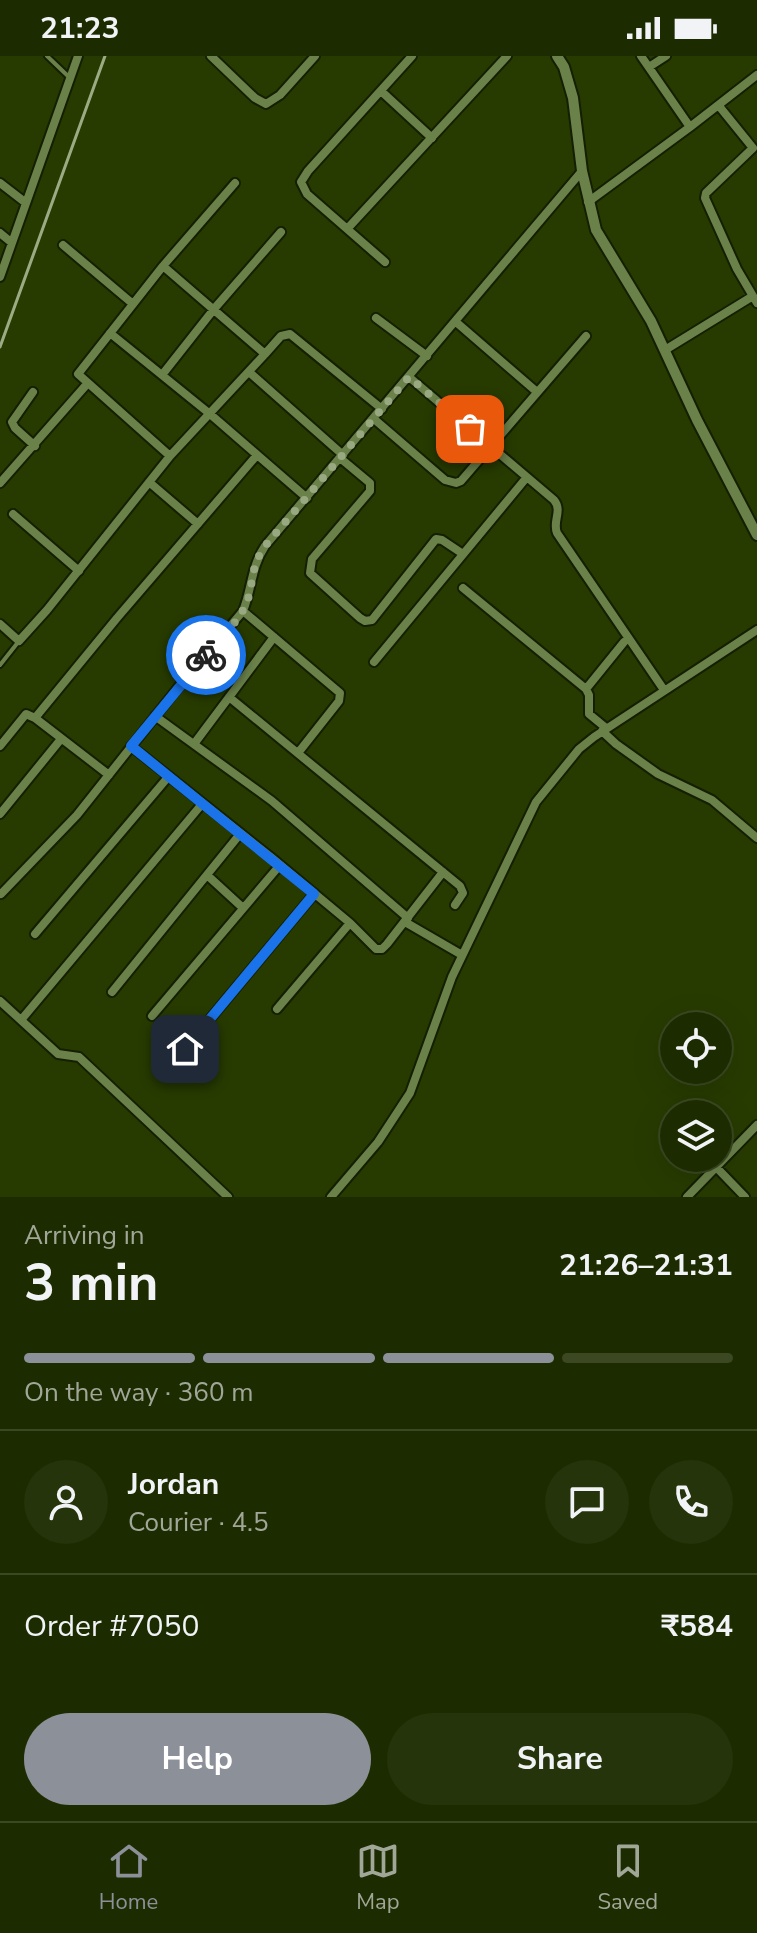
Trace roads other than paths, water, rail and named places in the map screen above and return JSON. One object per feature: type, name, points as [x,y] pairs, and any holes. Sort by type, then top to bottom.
[{"type":"street","points":[[0,277],[78,56]]},
{"type":"street","points":[[211,56],[255,98],[266,104],[276,99],[315,56]]},
{"type":"street","points":[[385,262],[307,194],[301,182],[412,56]]},
{"type":"street","points":[[348,228],[507,56]]},
{"type":"street","points":[[557,56],[573,98],[588,202],[603,243],[637,294],[697,420],[757,535]]},
{"type":"street","points":[[641,56],[690,127]]},
{"type":"street","points":[[649,67],[666,56]]},
{"type":"street","points":[[588,202],[757,75]]},
{"type":"street","points":[[381,91],[432,138]]},
{"type":"street","points":[[665,350],[754,294],[737,269],[705,198],[706,193],[755,146],[719,106]]},
{"type":"street","points":[[1,894],[77,815],[243,611],[259,554],[582,171]]},
{"type":"street","points":[[0,183],[26,203]]},
{"type":"street","points":[[170,456],[87,384],[78,374],[79,369],[235,183]]},
{"type":"street","points":[[162,375],[281,232]]},
{"type":"street","points":[[0,233],[12,243]]},
{"type":"street","points":[[63,245],[133,304]]},
{"type":"street","points":[[163,266],[265,354]]},
{"type":"street","points":[[376,318],[427,356]]},
{"type":"street","points":[[456,322],[537,392]]},
{"type":"street","points":[[110,333],[307,498]]},
{"type":"street","points":[[0,624],[19,641],[170,456],[281,336],[290,334],[382,409]]},
{"type":"street","points":[[374,419],[450,482],[461,481],[586,336]]},
{"type":"street","points":[[249,372],[370,483],[370,491],[312,559],[309,568],[310,573],[360,618],[372,620],[436,539],[463,554]]},
{"type":"street","points":[[409,377],[558,504],[557,533],[664,690]]},
{"type":"street","points":[[0,483],[87,384]]},
{"type":"street","points":[[33,392],[12,422],[35,446]]},
{"type":"street","points":[[35,718],[257,455]]},
{"type":"street","points":[[374,662],[527,477]]},
{"type":"street","points":[[149,482],[198,524]]},
{"type":"street","points":[[13,514],[79,571]]},
{"type":"street","points":[[463,588],[586,689],[589,714],[616,744],[658,774],[712,800],[757,838]]},
{"type":"street","points":[[243,611],[340,693],[339,701],[298,753]]},
{"type":"street","points":[[331,1197],[378,1142],[410,1093],[462,955],[536,802],[579,749],[604,729],[757,630]]},
{"type":"street","points":[[194,744],[274,637]]},
{"type":"street","points":[[586,689],[624,642]]},
{"type":"street","points":[[229,697],[443,872],[463,891],[455,905]]},
{"type":"street","points":[[0,746],[26,714],[109,775]]},
{"type":"street","points":[[155,716],[272,801],[406,920],[462,955]]},
{"type":"street","points":[[0,814],[61,739]]},
{"type":"street","points":[[131,746],[379,949],[387,944],[443,872]]},
{"type":"street","points":[[35,934],[169,776]]},
{"type":"street","points":[[21,1020],[202,804]]},
{"type":"street","points":[[112,992],[240,834]]},
{"type":"street","points":[[152,1016],[280,865]]},
{"type":"street","points":[[207,875],[243,908]]},
{"type":"street","points":[[185,1049],[314,894]]},
{"type":"street","points":[[277,1009],[350,923]]},
{"type":"street","points":[[0,1001],[58,1054],[79,1057],[228,1197]]},
{"type":"street","points":[[732,1152],[757,1125]]},
{"type":"street","points":[[687,1197],[713,1172]]},
{"type":"street","points":[[721,1172],[745,1197]]},
{"type":"lane","points":[[47,56],[69,77]]},
{"type":"lane","points":[[0,665],[19,641]]},
{"type":"railway","points":[[0,347],[105,56]]}]
